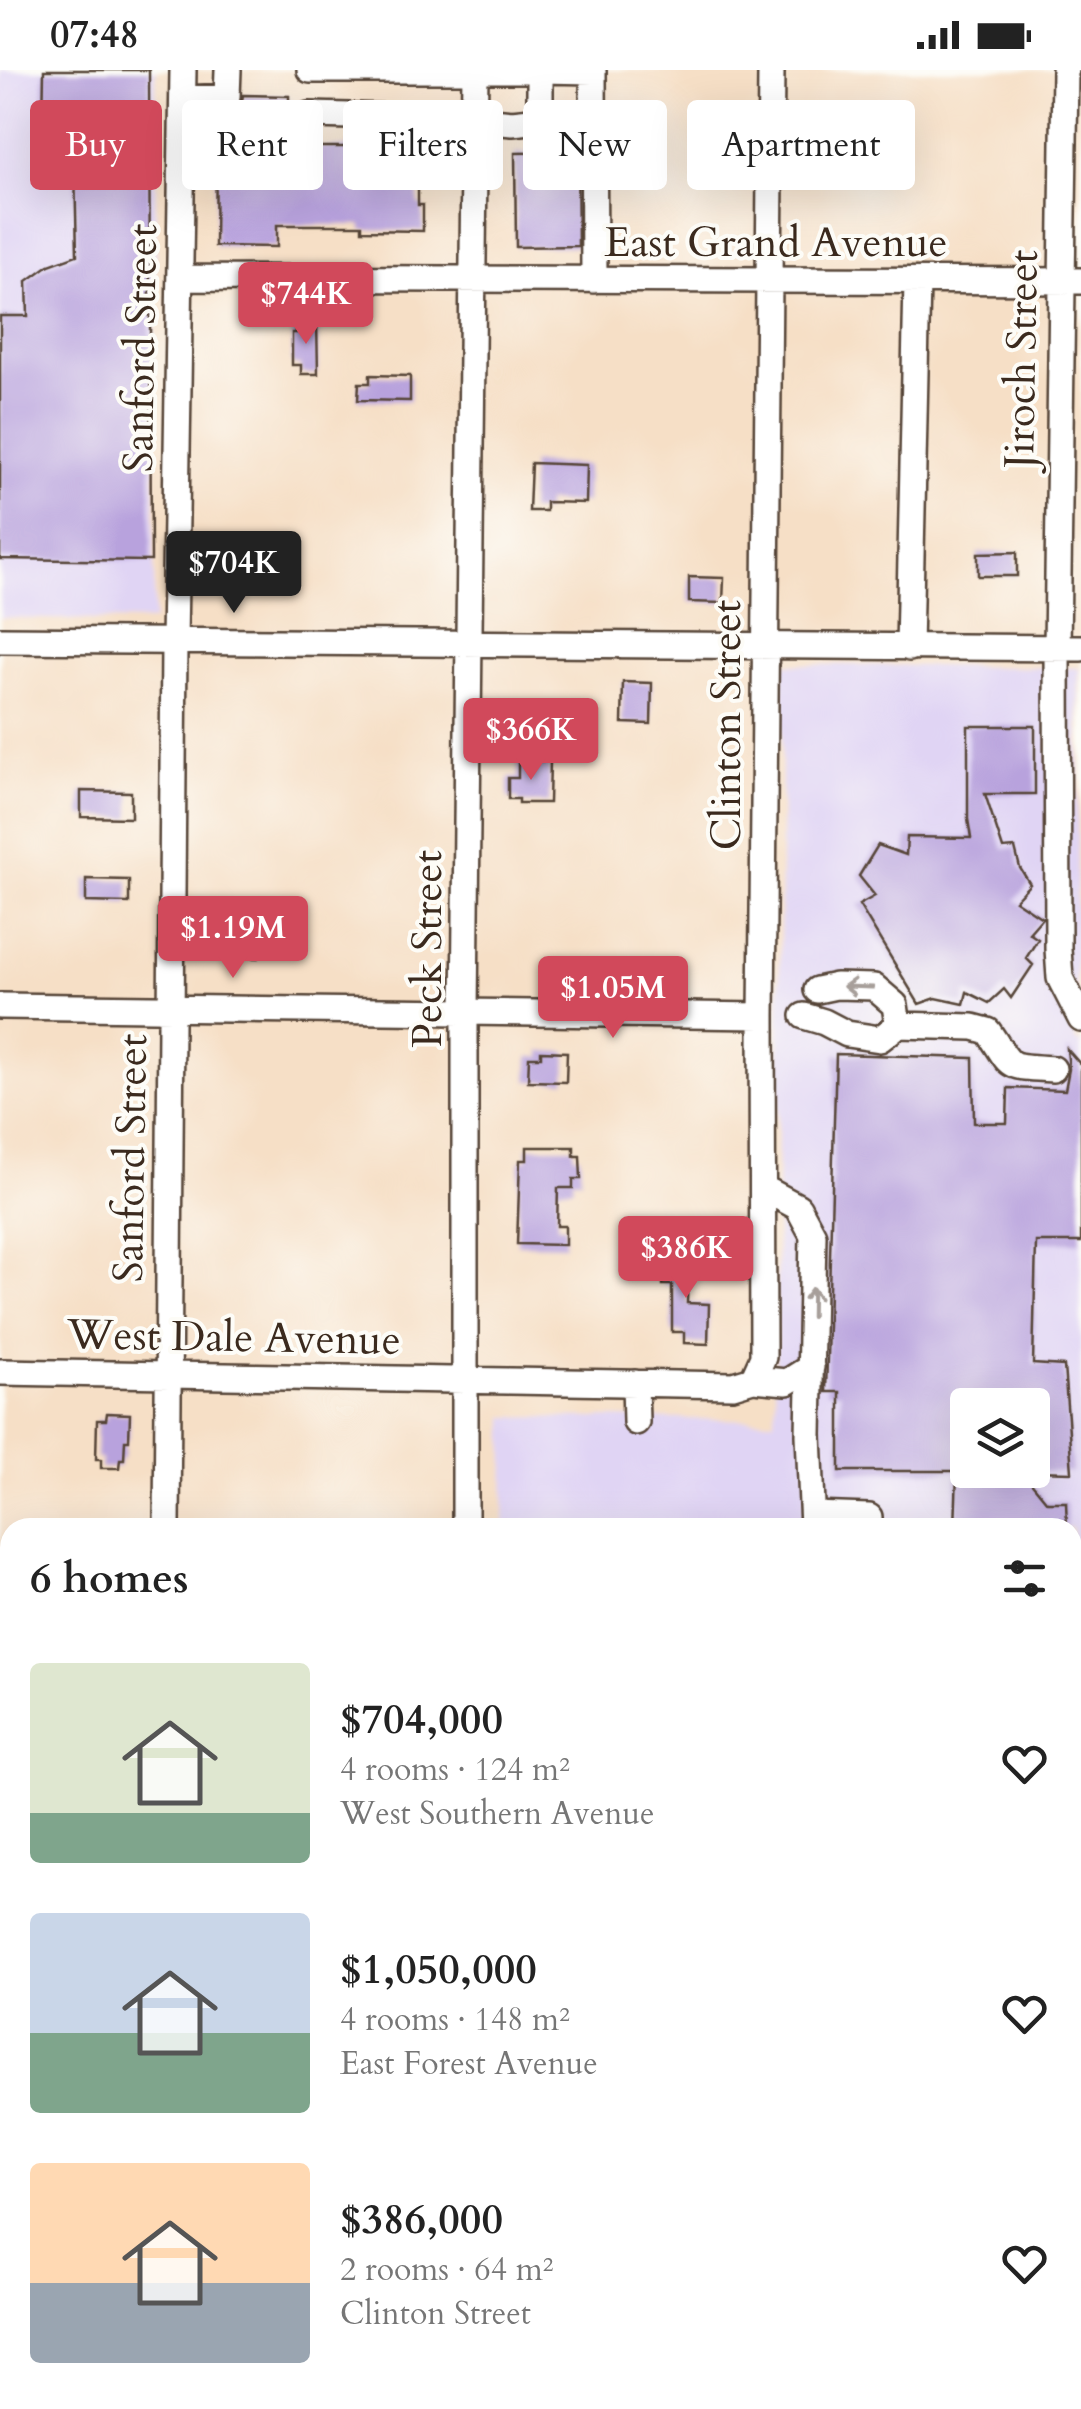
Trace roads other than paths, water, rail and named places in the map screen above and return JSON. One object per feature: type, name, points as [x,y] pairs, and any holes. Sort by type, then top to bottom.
[{"type":"street","name":"Sanford Street","points":[[167,1518],[183,70]]},
{"type":"street","points":[[182,99],[226,97],[228,70]]},
{"type":"street","points":[[310,70],[593,70],[593,100]]},
{"type":"street","points":[[540,70],[540,100]]},
{"type":"street","name":"Clinton Street","points":[[753,1379],[762,1357],[772,70]]},
{"type":"street","name":"Jiroch Street","points":[[1064,70],[1071,281],[1069,648],[1058,949],[1060,978],[1081,1019]]},
{"type":"street","name":"Peck Street","points":[[474,100],[475,71]]},
{"type":"street","name":"Peck Street","points":[[464,1518],[473,190]]},
{"type":"street","points":[[593,190],[594,280]]},
{"type":"street","name":"East Grand Avenue","points":[[180,278],[1071,281]]},
{"type":"street","points":[[908,648],[917,281]]},
{"type":"street","points":[[0,640],[1069,648]]},
{"type":"street","points":[[817,990],[874,987],[895,1006],[898,1025]]},
{"type":"street","points":[[0,1006],[762,1016]]},
{"type":"street","points":[[804,1016],[847,1034],[880,1039],[898,1025],[988,1030],[1002,1058],[1015,1067],[1052,1069]]},
{"type":"street","points":[[762,1188],[798,1207],[813,1235],[809,1435],[813,1518]]},
{"type":"street","name":"West Dale Avenue","points":[[0,1372],[733,1385],[753,1379],[788,1382],[810,1367]]},
{"type":"street","points":[[635,1383],[636,1422]]}]
